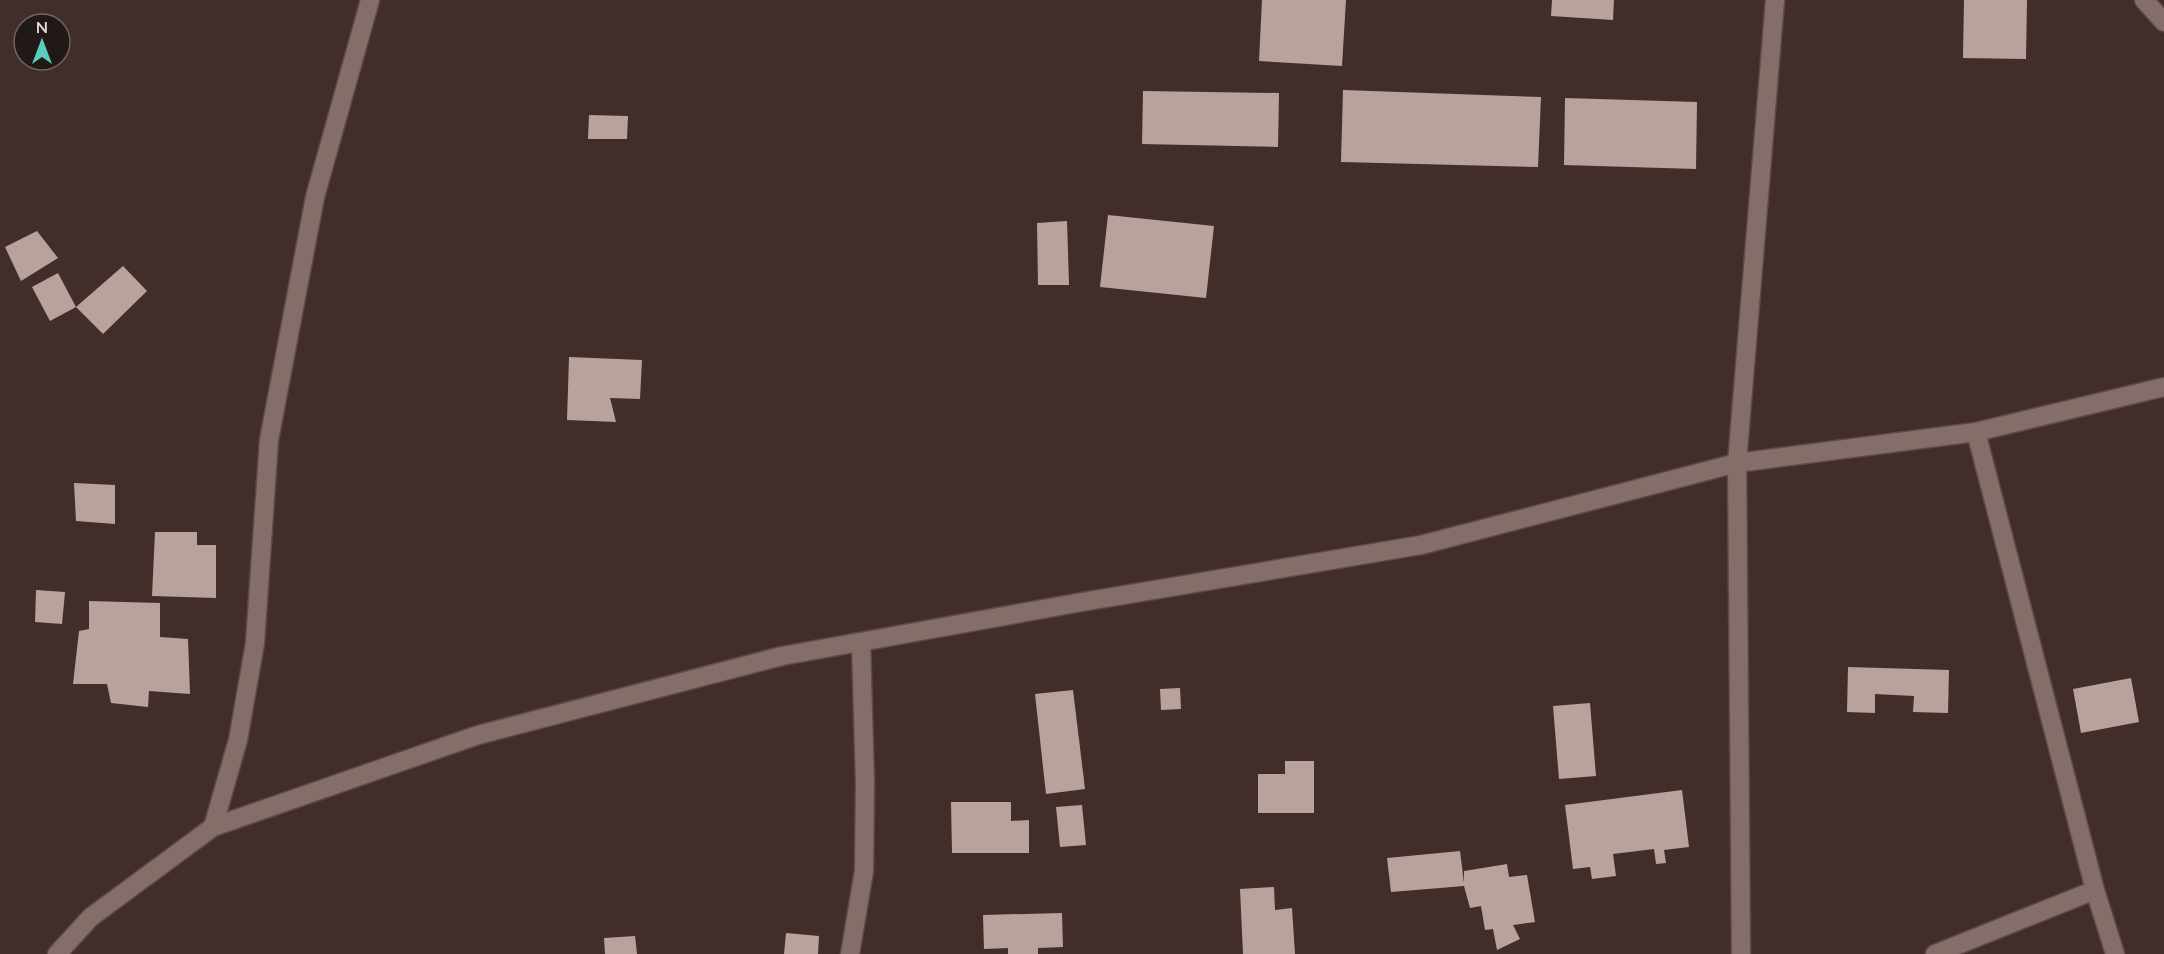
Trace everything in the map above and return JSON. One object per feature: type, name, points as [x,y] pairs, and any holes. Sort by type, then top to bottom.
[{"type":"street","points":[[213,826],[238,740],[255,643],[269,440],[313,208],[370,0]]},
{"type":"street","points":[[1741,954],[1737,464],[1775,0]]},
{"type":"street","points":[[2144,0],[2164,22]]},
{"type":"street","points":[[57,954],[91,916],[213,826],[478,735],[782,657],[1082,602],[1421,545],[1737,464],[1976,432],[2164,387]]},
{"type":"street","points":[[1976,432],[2095,890],[2115,954]]},
{"type":"street","points":[[850,954],[864,871],[866,783],[861,642]]},
{"type":"street","points":[[1935,954],[2095,890]]},
{"type":"building","points":[[1262,0],[1346,0],[1342,66],[1259,61]]},
{"type":"building","points":[[1552,0],[1614,0],[1613,20],[1551,16]]},
{"type":"building","points":[[1964,0],[2027,0],[2026,59],[1963,58]]},
{"type":"building","points":[[1343,90],[1541,97],[1538,167],[1341,162]]},
{"type":"building","points":[[1143,91],[1279,93],[1278,147],[1142,144]]},
{"type":"building","points":[[1565,98],[1697,102],[1696,169],[1564,165]]},
{"type":"building","points":[[589,115],[628,116],[627,139],[588,139]]},
{"type":"building","points":[[1108,215],[1214,226],[1206,298],[1100,287]]},
{"type":"building","points":[[1067,221],[1069,285],[1038,285],[1037,223]]},
{"type":"building","points":[[37,231],[58,258],[21,281],[5,247]]},
{"type":"building","points":[[123,266],[147,291],[103,334],[76,307]]},
{"type":"building","points":[[58,273],[76,307],[50,321],[32,287]]},
{"type":"building","points":[[569,357],[642,360],[640,399],[610,398],[616,422],[567,420]]},
{"type":"building","points":[[74,483],[115,485],[115,524],[76,521]]},
{"type":"building","points":[[155,532],[197,532],[197,545],[216,545],[216,598],[152,596]]},
{"type":"building","points":[[36,590],[65,592],[62,624],[35,622]]},
{"type":"building","points":[[89,601],[160,603],[160,637],[188,639],[190,694],[149,691],[148,707],[111,703],[107,684],[73,684],[79,631],[89,629]]},
{"type":"building","points":[[1848,667],[1949,670],[1948,713],[1913,712],[1914,696],[1875,694],[1875,713],[1847,712]]},
{"type":"building","points":[[2131,678],[2139,722],[2081,733],[2073,689]]},
{"type":"building","points":[[1180,688],[1181,709],[1161,710],[1160,689]]},
{"type":"building","points":[[1073,690],[1085,789],[1046,794],[1035,694]]},
{"type":"building","points":[[1590,703],[1596,776],[1559,779],[1553,706]]},
{"type":"building","points":[[1285,761],[1314,761],[1314,813],[1258,813],[1258,774],[1285,774]]},
{"type":"building","points":[[1682,790],[1689,847],[1664,850],[1666,863],[1656,864],[1654,849],[1613,854],[1616,876],[1592,879],[1590,867],[1573,869],[1565,805]]},
{"type":"building","points":[[951,802],[1011,802],[1011,821],[1029,820],[1029,853],[952,853]]},
{"type":"building","points":[[1082,805],[1086,845],[1060,847],[1056,807]]},
{"type":"building","points":[[1460,851],[1464,883],[1464,871],[1507,864],[1509,877],[1527,875],[1535,922],[1513,925],[1520,939],[1497,950],[1493,929],[1485,930],[1481,906],[1470,908],[1464,886],[1391,892],[1387,858]]},
{"type":"building","points":[[1274,887],[1275,910],[1292,908],[1295,954],[1243,954],[1240,889]]},
{"type":"building","points":[[1062,913],[1063,947],[1038,948],[1038,954],[1008,954],[1008,948],[984,949],[983,915]]},
{"type":"building","points":[[786,933],[819,936],[818,954],[784,954]]},
{"type":"building","points":[[635,936],[637,954],[605,954],[604,938]]}]
